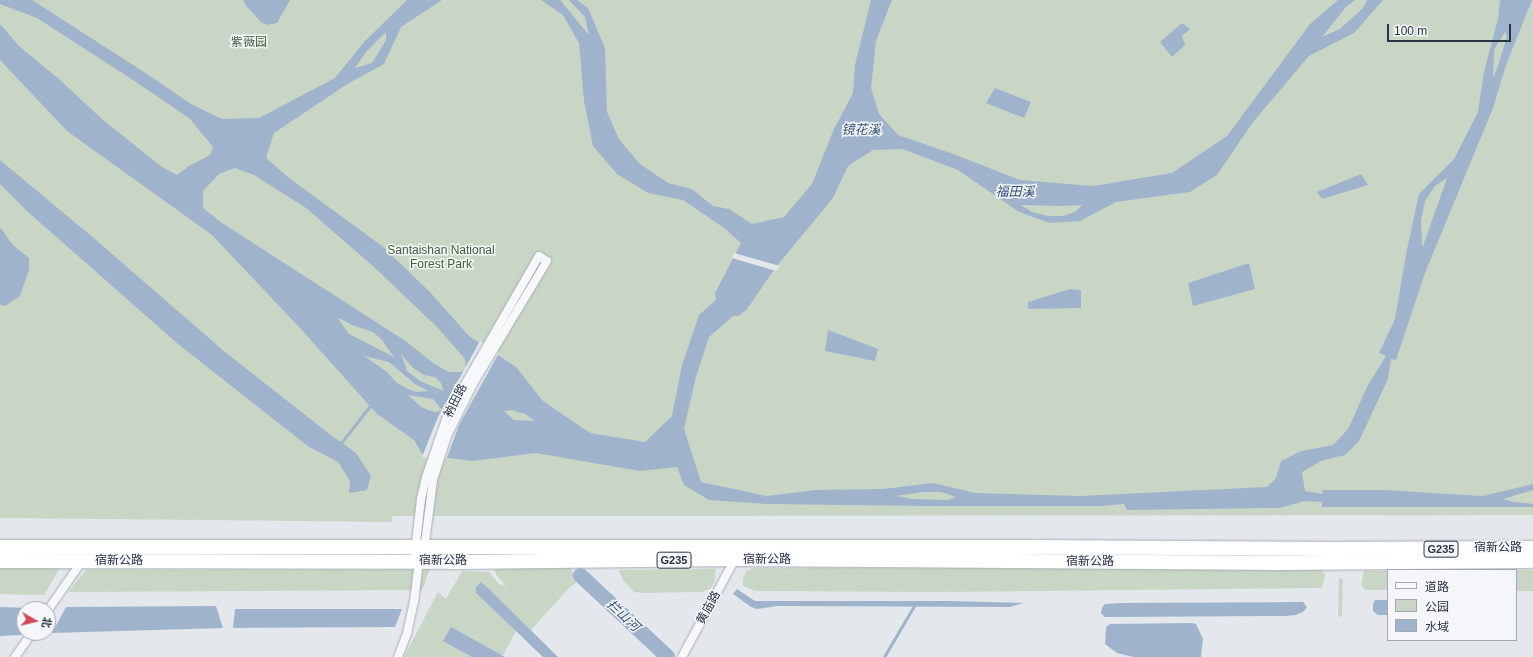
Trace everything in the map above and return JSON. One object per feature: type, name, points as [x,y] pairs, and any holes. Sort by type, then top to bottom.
[{"type":"highway","name":"宿新公路","points":[[0,547],[1028,546],[1349,549],[1533,548]]},
{"type":"highway","name":"宿新公路","points":[[0,561],[735,560],[1274,563],[1533,561]]},
{"type":"street","name":"衲田路","points":[[398,657],[407,634],[414,602],[429,479],[447,436],[492,345],[539,256],[546,261],[492,345]]},
{"type":"street","name":"黄庙路","points":[[682,657],[735,560]]},
{"type":"street","points":[[54,601],[82,561]]},
{"type":"street","points":[[15,657],[26,641]]},
{"type":"green space","name":"Santaishan National Forest Park","points":[[0,0],[1533,0],[1533,515],[393,516],[391,522],[0,518]]},
{"type":"green space","points":[[1311,567],[1321,569],[1325,575],[1322,588],[939,592],[755,591],[743,586],[743,579],[746,571],[755,568]]},
{"type":"green space","points":[[0,568],[60,568],[44,595],[0,594]]},
{"type":"green space","points":[[494,568],[570,568],[574,574],[576,583],[570,587],[531,630],[481,583],[476,587],[476,593],[516,631],[502,657],[404,657],[438,592],[446,599],[462,571],[489,572],[499,584],[506,586],[497,576]]},
{"type":"green space","points":[[430,569],[422,590],[68,592],[86,570]]},
{"type":"green space","points":[[716,569],[714,582],[710,589],[701,592],[643,593],[634,592],[623,580],[619,570]]},
{"type":"green space","points":[[1517,570],[1533,570],[1533,591],[1517,591]]},
{"type":"green space","points":[[1364,571],[1387,571],[1387,590],[1365,590],[1361,585]]},
{"type":"green space","points":[[1339,578],[1343,579],[1342,617],[1338,616]]},
{"type":"water","points":[[0,0],[32,0],[191,104],[222,119],[259,118],[335,78],[364,42],[407,0],[442,0],[401,27],[384,64],[349,83],[274,133],[266,158],[289,178],[382,246],[429,291],[469,336],[516,367],[543,401],[590,433],[645,442],[672,416],[682,365],[699,315],[716,300],[715,293],[741,243],[724,228],[683,200],[648,193],[617,174],[593,146],[584,101],[579,43],[563,15],[541,0],[560,0],[589,35],[585,17],[569,0],[577,0],[588,8],[605,48],[607,112],[619,139],[640,164],[668,183],[692,189],[713,206],[729,209],[752,224],[784,217],[812,184],[833,131],[853,93],[855,65],[871,0],[892,0],[876,41],[871,88],[879,114],[898,135],[956,155],[1020,180],[1093,186],[1172,173],[1227,136],[1310,24],[1338,0],[1355,0],[1346,7],[1322,37],[1340,29],[1363,8],[1367,0],[1383,0],[1354,33],[1309,56],[1253,122],[1217,175],[1190,192],[1116,202],[1080,221],[1050,223],[1019,212],[958,170],[902,149],[873,150],[848,166],[833,198],[776,267],[747,309],[739,316],[733,316],[709,337],[696,377],[684,429],[701,482],[766,496],[816,490],[883,489],[933,483],[975,493],[1080,496],[1267,487],[1276,478],[1281,461],[1301,451],[1333,445],[1348,429],[1368,385],[1386,356],[1379,353],[1395,319],[1407,249],[1419,194],[1454,159],[1478,112],[1484,72],[1498,19],[1500,0],[1532,0],[1507,62],[1493,108],[1425,273],[1396,360],[1391,359],[1388,379],[1359,441],[1345,455],[1321,461],[1302,472],[1305,491],[1323,494],[1322,490],[1384,490],[1482,496],[1533,484],[1533,490],[1503,499],[1533,504],[1533,507],[1322,507],[1322,502],[1305,501],[1280,508],[1127,510],[1124,504],[1102,506],[926,506],[766,504],[709,500],[684,485],[677,467],[640,471],[536,453],[473,461],[423,455],[414,440],[377,414],[300,328],[212,235],[67,131],[0,60],[0,24],[20,47],[59,79],[103,120],[162,167],[177,175],[189,166],[210,155],[213,147],[189,118],[37,18],[0,4]],"holes":[[[386,32],[386,40],[372,63],[355,68],[366,52]],[[1505,32],[1507,36],[1493,78],[1494,50]],[[235,168],[254,175],[306,208],[373,266],[438,328],[465,359],[466,370],[460,372],[449,372],[433,363],[407,342],[222,223],[203,208],[203,191],[219,174]],[[1447,178],[1423,246],[1421,221],[1425,201],[1435,186]],[[1021,205],[1082,205],[1075,212],[1063,216],[1048,216],[1032,212]],[[337,317],[352,325],[373,332],[381,339],[394,357],[349,334]],[[401,354],[413,368],[424,375],[435,377],[441,383],[444,391],[420,381],[407,371]],[[364,356],[389,362],[415,384],[428,391],[416,392],[397,383],[386,371]],[[408,395],[433,399],[442,410],[436,412],[420,406]],[[512,410],[525,414],[535,421],[514,420],[504,411]],[[923,492],[941,492],[956,497],[948,500],[912,499],[896,496]],[[1226,493],[1242,499],[1230,505],[1207,504],[1197,495]]]},
{"type":"water","points":[[243,0],[290,0],[277,23],[268,25],[262,23],[247,7]]},
{"type":"water","points":[[1182,23],[1190,29],[1182,36],[1185,45],[1172,57],[1160,42]]},
{"type":"water","points":[[995,88],[1031,102],[1024,118],[986,103]]},
{"type":"water","points":[[0,160],[96,240],[225,352],[356,453],[371,476],[367,490],[349,493],[350,481],[338,462],[309,447],[178,344],[27,211],[0,184]]},
{"type":"water","points":[[1361,174],[1368,185],[1322,199],[1317,192]]},
{"type":"water","points":[[0,227],[13,245],[29,258],[29,270],[20,296],[5,306],[0,305]]},
{"type":"water","points":[[1249,263],[1255,289],[1193,306],[1188,283]]},
{"type":"water","points":[[1070,289],[1081,290],[1081,308],[1028,309],[1028,302]]},
{"type":"water","points":[[828,330],[878,349],[875,361],[825,351]]},
{"type":"water","points":[[481,582],[558,657],[543,657],[476,593],[476,587]]},
{"type":"water","points":[[737,589],[755,601],[948,601],[1023,603],[1010,607],[777,606],[757,609],[751,607],[733,594]]},
{"type":"water","points":[[1375,600],[1387,600],[1387,615],[1378,615],[1373,611],[1373,604]]},
{"type":"water","points":[[1303,602],[1307,607],[1303,612],[1296,615],[1286,616],[1105,617],[1101,613],[1105,604],[1122,603]]},
{"type":"water","points":[[216,606],[223,628],[56,633],[56,626],[66,607]]},
{"type":"water","points":[[0,607],[16,608],[16,635],[0,636]]},
{"type":"water","points":[[235,609],[402,609],[395,627],[233,628]]},
{"type":"water","points":[[1110,624],[1196,624],[1203,639],[1201,657],[1133,657],[1117,653],[1105,644],[1106,627]]},
{"type":"water","points":[[451,627],[505,657],[472,657],[443,641]]},
{"type":"pier","points":[[734,253],[780,266],[776,271],[732,258]]},
{"type":"pier","points":[[480,341],[499,353],[459,425],[446,460],[422,457],[438,417]]},
{"type":"waterway","points":[[341,443],[370,406]]},
{"type":"waterway","points":[[1182,500],[1262,499]]},
{"type":"waterway","name":"拦山河","points":[[580,575],[667,656]]},
{"type":"waterway","points":[[884,657],[914,606]]},
{"type":"park label","name":"紫薇园","points":[[249,43]]},
{"type":"water label","name":"镜花溪","points":[[861,130]]},
{"type":"water label","name":"福田溪","points":[[1015,192]]}]
